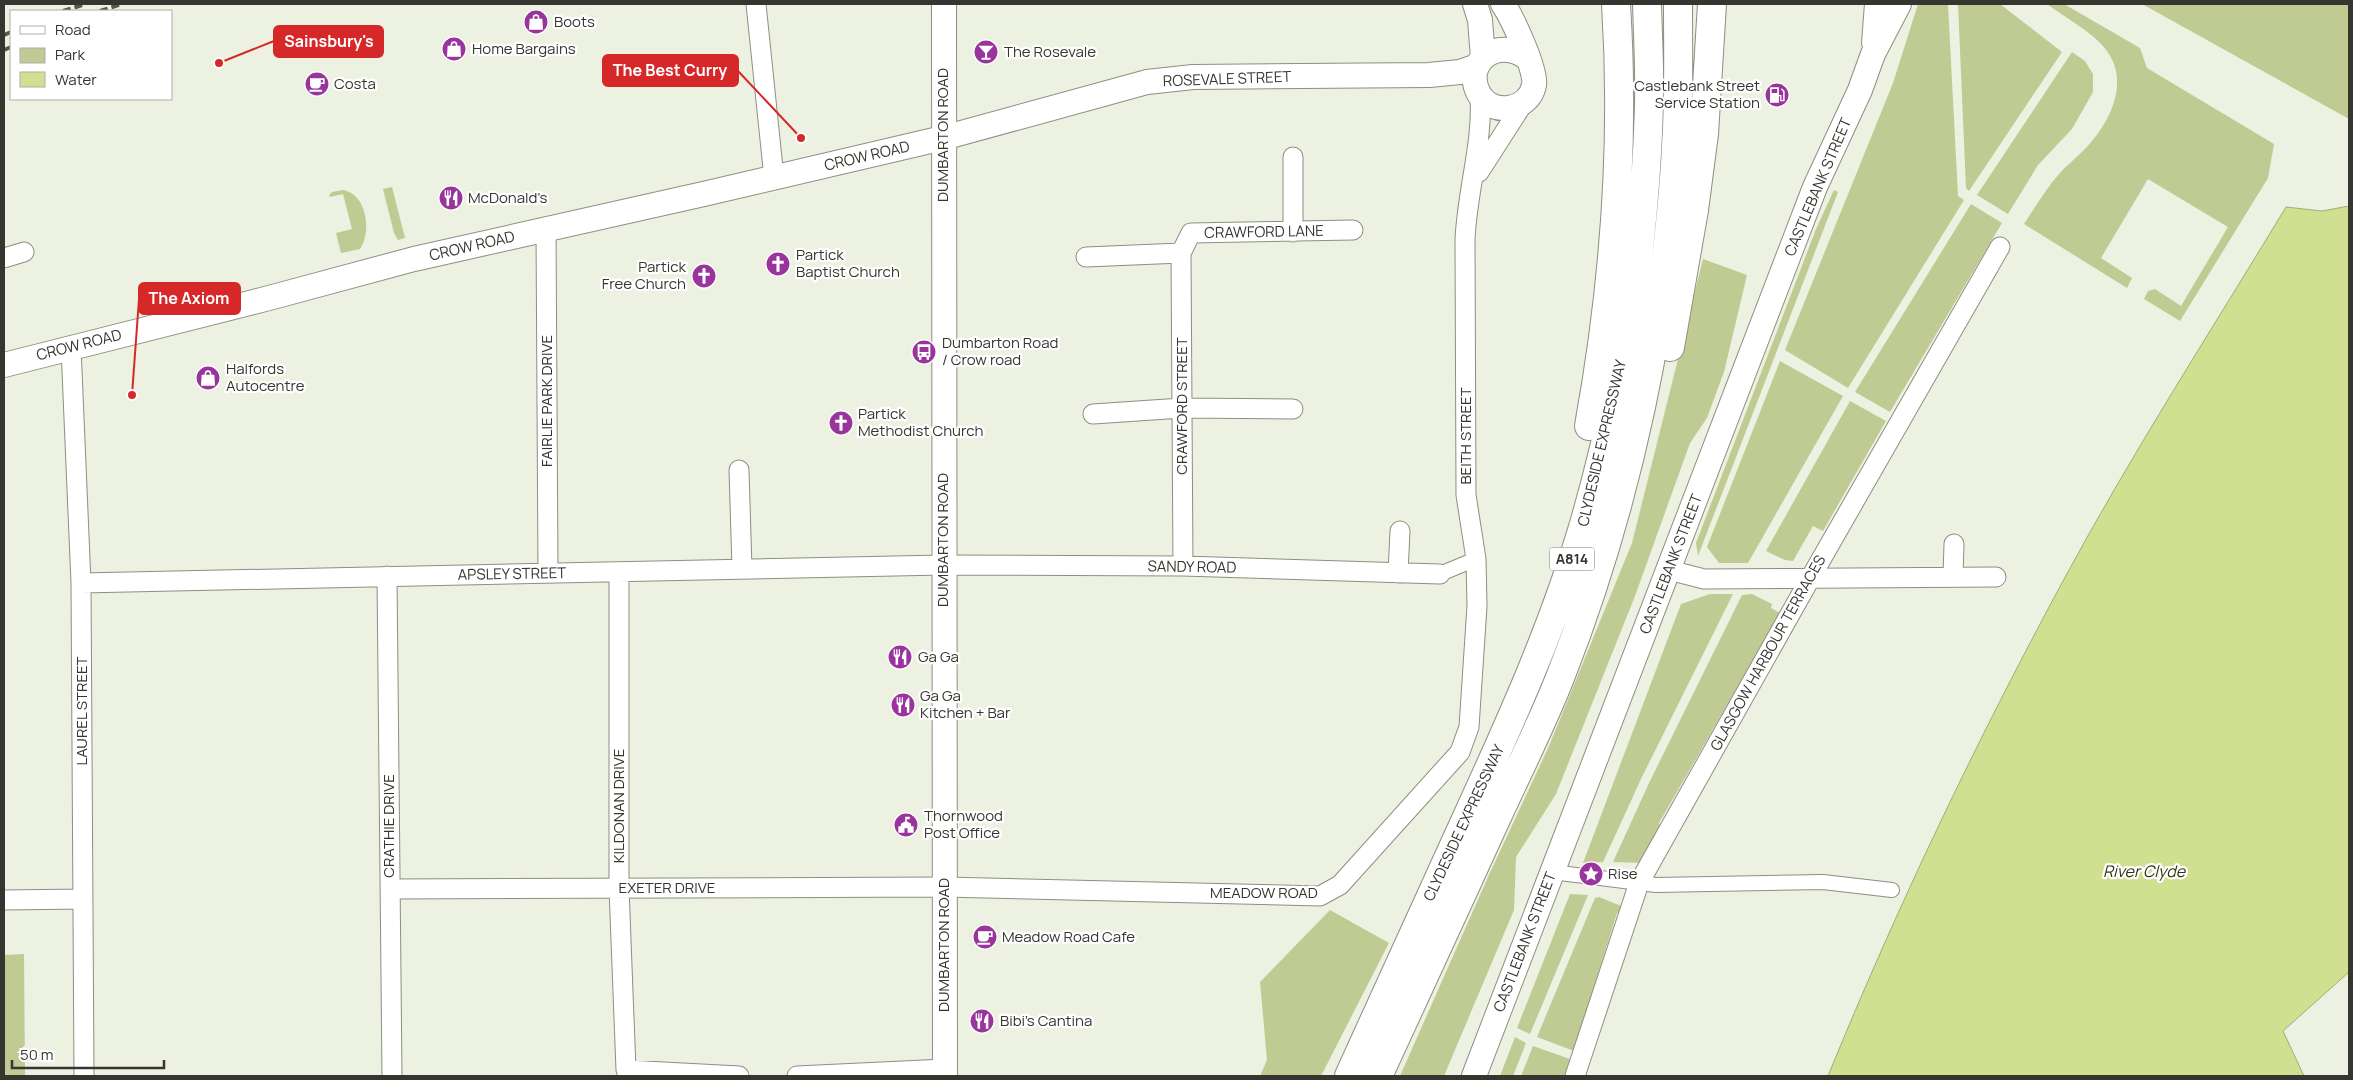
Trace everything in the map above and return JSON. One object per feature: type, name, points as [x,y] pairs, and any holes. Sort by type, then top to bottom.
[{"type":"main road","points":[[1560,593],[1596,387],[1610,281],[1617,174],[1619,69],[1616,4]]},
{"type":"main road","name":"CLYDESIDE EXPRESSWAY","points":[[1348,1076],[1522,696],[1583,527],[1602,454],[1622,356],[1634,283],[1647,147],[1649,103],[1647,4]]},
{"type":"main road","name":"CLYDESIDE EXPRESSWAY","points":[[1378,1076],[1562,674],[1612,523],[1650,355],[1664,270],[1677,138],[1678,4]]},
{"type":"main road","points":[[1562,674],[1586,641],[1607,592],[1639,488],[1663,383],[1689,237],[1702,144],[1712,4]]},
{"type":"street","points":[[756,4],[774,178]]},
{"type":"street","name":"DUMBARTON ROAD","points":[[944,4],[945,1073]]},
{"type":"street","name":"BEITH STREET","points":[[1472,690],[1477,606],[1476,559],[1466,485],[1465,237],[1481,122],[1479,93],[1475,76],[1480,62],[1480,20],[1475,4]]},
{"type":"street","name":"BEITH STREET","points":[[1472,182],[1530,94],[1534,80],[1532,66],[1527,58],[1511,16],[1503,4]]},
{"type":"street","name":"CASTLEBANK STREET","points":[[1873,54],[1877,4]]},
{"type":"street","name":"CASTLEBANK STREET","points":[[1474,1076],[1815,188],[1860,90],[1873,54],[1899,4]]},
{"type":"street","points":[[1480,62],[1491,52],[1510,49],[1527,58]]},
{"type":"street","name":"ROSEVALE STREET","points":[[943,138],[1147,82],[1193,78],[1429,75],[1460,72],[1480,62]]},
{"type":"street","name":"ROSEVALE STREET","points":[[1429,75],[1479,93]]},
{"type":"street","points":[[1479,93],[1487,103],[1496,108],[1516,107],[1524,102]]},
{"type":"street","name":"CROW ROAD","points":[[4,365],[249,304],[386,266],[943,138]]},
{"type":"street","points":[[1292,232],[1293,157]]},
{"type":"street","name":"FAIRLIE PARK DRIVE","points":[[546,229],[548,573]]},
{"type":"street","name":"CRAWFORD LANE","points":[[1182,250],[1191,233],[1353,230]]},
{"type":"street","name":"GLASGOW HARBOUR TERRACES","points":[[1575,1076],[1639,883],[2000,247]]},
{"type":"street","points":[[1086,257],[1182,250]]},
{"type":"street","name":"CRAWFORD STREET","points":[[1182,250],[1183,566]]},
{"type":"street","points":[[4,258],[24,252]]},
{"type":"street","name":"LAUREL STREET","points":[[71,347],[81,583],[84,1076]]},
{"type":"street","points":[[1093,414],[1182,408],[1293,409]]},
{"type":"street","points":[[739,470],[742,569]]},
{"type":"street","points":[[1398,573],[1400,531]]},
{"type":"street","points":[[1953,577],[1954,544]]},
{"type":"street","points":[[1440,574],[1476,559]]},
{"type":"street","name":"SANDY ROAD","points":[[944,565],[1183,566],[1440,574]]},
{"type":"street","name":"APSLEY STREET","points":[[81,583],[944,565]]},
{"type":"street","points":[[1669,570],[1704,579],[1996,577]]},
{"type":"street","name":"KILDONAN DRIVE","points":[[619,572],[619,888],[626,1070],[739,1076]]},
{"type":"street","name":"CRATHIE DRIVE","points":[[387,576],[392,1076]]},
{"type":"street","name":"MEADOW ROAD","points":[[944,887],[1320,896],[1340,885],[1460,752],[1469,726],[1472,690]]},
{"type":"street","points":[[1552,872],[1656,885],[1823,882],[1892,890]]},
{"type":"street","name":"EXETER DRIVE","points":[[390,889],[944,887]]},
{"type":"street","points":[[4,900],[83,899]]},
{"type":"street","points":[[797,1076],[945,1073]]},
{"type":"green space","points":[[1918,4],[1948,4],[1958,196],[1964,200],[1848,388],[1785,350],[1893,83]]},
{"type":"green space","points":[[1958,4],[2000,4],[2062,52],[1969,191],[1966,188]]},
{"type":"green space","points":[[2047,4],[2064,4],[2140,48],[2147,68],[2274,144],[2268,178],[2180,321],[2144,299],[2148,291],[2155,289],[2181,306],[2228,227],[2148,179],[2101,258],[2132,278],[2127,288],[2024,224],[2054,180],[2094,139],[2103,126],[2115,99],[2117,85],[2116,71],[2111,58],[2102,45],[2084,29]]},
{"type":"green space","points":[[2142,4],[2349,4],[2349,119]]},
{"type":"green space","points":[[2072,52],[2085,61],[2093,74],[2093,92],[2072,129],[2038,165],[2008,214],[1977,195]]},
{"type":"green space","points":[[392,187],[405,238],[398,240],[394,233],[383,189]]},
{"type":"green space","points":[[343,190],[351,193],[362,206],[365,215],[366,233],[360,249],[341,253],[336,233],[352,229],[343,194],[330,197],[329,195],[332,192]]},
{"type":"green space","points":[[1834,190],[1838,192],[1698,556],[1696,543],[1816,229]]},
{"type":"green space","points":[[1971,204],[2002,223],[1890,412],[1855,392]]},
{"type":"green space","points":[[1703,259],[1747,275],[1724,372],[1707,418],[1690,443],[1635,596],[1556,794],[1516,857],[1514,910],[1444,1076],[1400,1076],[1488,877],[1549,746],[1632,543]]},
{"type":"green space","points":[[1780,361],[1843,396],[1748,563],[1719,563],[1707,547]]},
{"type":"green space","points":[[1850,401],[1886,421],[1823,531],[1813,526],[1793,561],[1785,560],[1766,551]]},
{"type":"green space","points":[[1710,594],[1733,594],[1641,779],[1603,862],[1583,863],[1681,604]]},
{"type":"green space","points":[[1752,594],[1772,604],[1771,608],[1780,613],[1659,823],[1661,831],[1643,863],[1613,862],[1649,783],[1742,595]]},
{"type":"green space","points":[[1570,894],[1588,895],[1530,1034],[1517,1028]]},
{"type":"green space","points":[[1599,897],[1626,908],[1617,913],[1574,1051],[1537,1037],[1595,898]]},
{"type":"green space","points":[[1330,910],[1389,943],[1321,1076],[1260,1076],[1267,1060],[1260,982]]},
{"type":"green space","points":[[24,954],[25,1076],[4,1076],[4,955]]},
{"type":"green space","points":[[1515,1037],[1526,1043],[1513,1076],[1500,1076]]},
{"type":"green space","points":[[1533,1046],[1570,1059],[1565,1076],[1521,1076]]},
{"type":"water","name":"River Clyde","points":[[2349,206],[2349,972],[2283,1031],[2304,1076],[1828,1076],[1910,888],[1999,702],[2089,533],[2144,439],[2286,207],[2322,211]]},
{"type":"railway","points":[[66,10],[86,4]]},
{"type":"railway","points":[[103,10],[122,4]]},
{"type":"railway","points":[[4,35],[10,32]]},
{"type":"railway","points":[[4,50],[10,47]]},
{"type":"place","name":"Boots","points":[[536,22]]},
{"type":"place","name":"Home Bargains","points":[[454,49]]},
{"type":"place","name":"The Rosevale","points":[[986,52]]},
{"type":"place","name":"Sainsbury's","points":[[219,63]]},
{"type":"place","name":"Costa","points":[[317,84]]},
{"type":"place","name":"Castlebank Street Service Station","points":[[1777,95]]},
{"type":"place","name":"The Best Curry","points":[[801,138]]},
{"type":"place","name":"McDonald's","points":[[451,198]]},
{"type":"place","name":"Partick Baptist Church","points":[[778,264]]},
{"type":"place","name":"Partick Free Church","points":[[704,276]]},
{"type":"place","name":"Dumbarton Road / Crow road","points":[[924,352]]},
{"type":"place","name":"Halfords Autocentre","points":[[208,378]]},
{"type":"place","name":"The Axiom","points":[[132,395]]},
{"type":"place","name":"Partick Methodist Church","points":[[841,423]]},
{"type":"place","name":"Ga Ga","points":[[900,657]]},
{"type":"place","name":"Ga Ga Kitchen + Bar","points":[[903,705]]},
{"type":"place","name":"Thornwood Post Office","points":[[906,825]]},
{"type":"place","name":"Rise","points":[[1591,874]]},
{"type":"place","name":"Meadow Road Cafe","points":[[985,937]]},
{"type":"place","name":"Bibi's Cantina","points":[[982,1021]]}]
